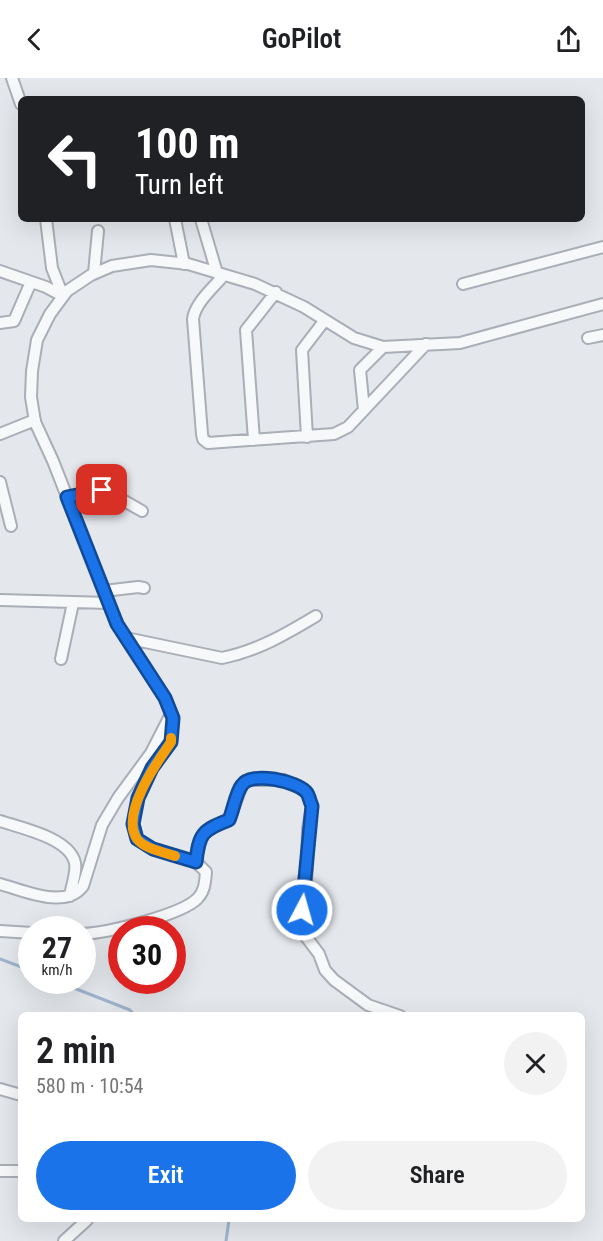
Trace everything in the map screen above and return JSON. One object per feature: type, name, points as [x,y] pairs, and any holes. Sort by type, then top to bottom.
[{"type":"street","points":[[12,78],[18,96]]},
{"type":"street","points":[[46,222],[52,268],[63,296]]},
{"type":"street","points":[[176,222],[184,264]]},
{"type":"street","points":[[202,222],[220,274]]},
{"type":"street","points":[[94,273],[98,231]]},
{"type":"street","points":[[463,284],[603,247]]},
{"type":"street","points":[[96,933],[137,924],[186,906],[198,899],[205,887],[206,872],[196,862],[153,849],[137,839],[133,824],[138,798],[152,768],[171,742],[173,718],[165,698],[117,624],[35,420],[31,397],[37,340],[50,314],[67,291],[94,273],[112,266],[151,260],[184,264],[276,292],[354,338],[383,346],[460,343],[603,304]]},
{"type":"street","points":[[0,271],[63,296]]},
{"type":"street","points":[[220,274],[194,312],[193,319],[202,434],[203,439],[208,442],[307,437],[341,432],[426,344]]},
{"type":"street","points":[[0,323],[14,321],[31,282]]},
{"type":"street","points":[[254,440],[246,330],[276,292]]},
{"type":"street","points":[[307,437],[302,350],[325,320]]},
{"type":"street","points":[[588,338],[603,335]]},
{"type":"street","points":[[364,410],[360,370],[383,346]]},
{"type":"street","points":[[0,434],[35,420]]},
{"type":"street","points":[[0,482],[11,526]]},
{"type":"street","points":[[67,497],[107,491],[123,498],[142,511]]},
{"type":"street","points":[[104,591],[131,587],[144,588]]},
{"type":"street","points":[[0,600],[109,603]]},
{"type":"street","points":[[61,659],[73,603]]},
{"type":"street","points":[[126,638],[222,658],[278,639],[316,616]]},
{"type":"street","points":[[0,884],[48,897],[77,894],[82,886],[102,825],[118,798],[152,753],[171,713]]},
{"type":"street","points":[[196,862],[200,835],[210,827],[229,820],[242,785],[249,780],[258,778],[283,780],[307,793],[312,806],[308,829],[307,869],[301,924],[304,933],[319,954],[325,970],[334,980],[368,1005],[388,1012]]},
{"type":"street","points":[[0,821],[55,839],[69,852],[75,863],[70,896]]},
{"type":"street","points":[[0,931],[18,932]]},
{"type":"street","points":[[0,1101],[10,1093]]},
{"type":"street","points":[[0,1171],[18,1171]]},
{"type":"street","points":[[64,1241],[85,1222]]},
{"type":"waterway","points":[[0,959],[18,966]]},
{"type":"waterway","points":[[89,994],[132,1012]]},
{"type":"waterway","points":[[226,1241],[229,1222]]},
{"type":"slow traffic","points":[[171,738],[171,742],[152,768],[138,798],[133,824],[137,839],[153,849],[175,856]]},
{"type":"route","points":[[102,490],[67,497],[117,624],[165,698],[173,718],[171,742],[152,768],[138,798],[133,824],[137,839],[153,849],[196,862],[200,835],[210,827],[229,820],[242,785],[258,778],[283,780],[307,793],[312,806],[302,910]]}]
